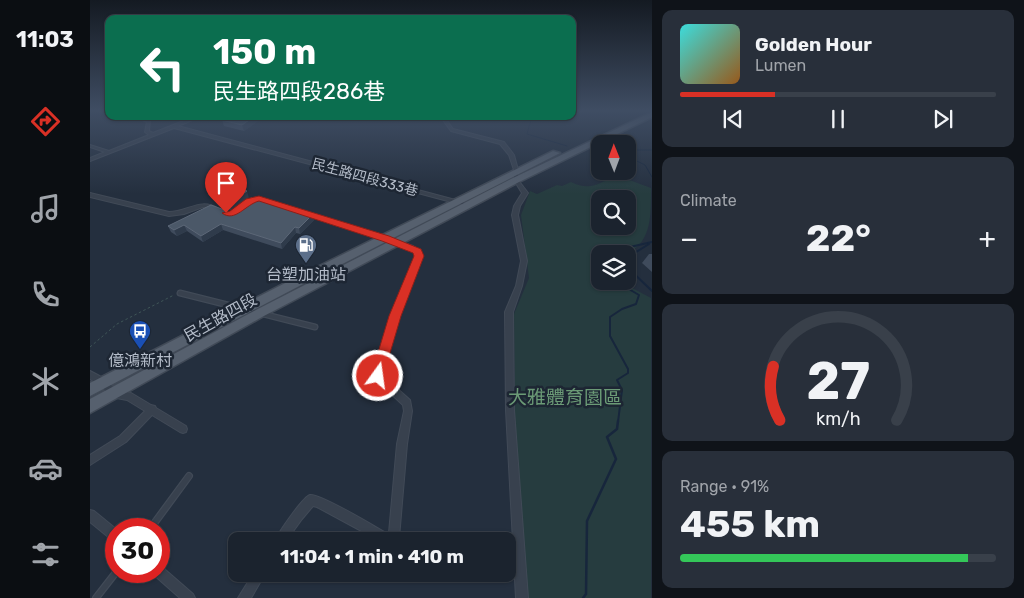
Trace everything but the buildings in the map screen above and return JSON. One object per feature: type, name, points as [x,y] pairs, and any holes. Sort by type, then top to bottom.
[{"type":"main road","points":[[576,148],[594,138]]},
{"type":"main road","points":[[576,148],[598,138]]},
{"type":"main road","name":"民生路四段","points":[[90,406],[391,241],[457,202],[576,148]]},
{"type":"main road","name":"民生路四段","points":[[90,390],[244,310],[468,206],[517,176]]},
{"type":"street","points":[[90,160],[146,138]]},
{"type":"street","name":"民生路四段333巷","points":[[216,138],[468,206]]},
{"type":"street","points":[[482,138],[502,143],[508,148],[525,193],[517,206],[515,215],[524,261],[519,286],[509,312],[510,410],[522,598]]},
{"type":"street","points":[[90,146],[110,152]]},
{"type":"street","points":[[90,194],[176,215],[202,204],[208,204],[220,210]]},
{"type":"street","points":[[304,213],[412,247],[418,251],[419,256],[395,316],[378,376],[407,403],[408,411],[402,444],[395,532]]},
{"type":"street","points":[[90,375],[104,383],[114,394],[128,396],[182,429]]},
{"type":"street","points":[[90,460],[123,439],[152,409]]},
{"type":"street","points":[[286,532],[310,500],[319,502],[375,532]]},
{"type":"street","points":[[90,515],[105,527]]},
{"type":"street","points":[[170,581],[189,598]]},
{"type":"street","points":[[244,598],[254,582]]},
{"type":"lane","points":[[180,293],[315,327]]},
{"type":"lane","points":[[158,518],[189,476]]},
{"type":"lane","points":[[96,598],[108,583]]},
{"type":"path","points":[[90,347],[117,324],[180,293]]},
{"type":"green space","name":"大雅體育園區","points":[[607,180],[629,180],[651,188],[651,208],[646,234],[636,248],[636,245],[591,245],[591,290],[636,290],[651,298],[651,598],[528,598],[515,420],[514,314],[529,278],[521,215],[530,191],[537,194],[557,185],[562,186],[571,182],[584,186],[599,184]]},
{"type":"waterway","points":[[540,138],[567,146]]},
{"type":"waterway","points":[[636,150],[652,150]]},
{"type":"waterway","points":[[636,160],[645,165],[652,177]]},
{"type":"waterway","points":[[636,246],[652,242]]},
{"type":"waterway","points":[[636,252],[649,244]]},
{"type":"waterway","points":[[636,276],[652,291]]},
{"type":"waterway","points":[[618,422],[622,390],[617,380],[628,373],[628,369],[610,336],[610,317],[622,309],[636,304],[639,295],[630,290]]},
{"type":"waterway","points":[[583,598],[586,594],[587,521],[616,459],[607,437],[617,429],[618,421]]},
{"type":"place","name":"台塑加油站","points":[[306,264]]},
{"type":"place","name":"億鴻新村","points":[[140,350]]},
{"type":"route","points":[[226,213],[232,214],[250,200],[259,199],[412,247],[418,251],[419,256],[395,316],[378,376]]}]
